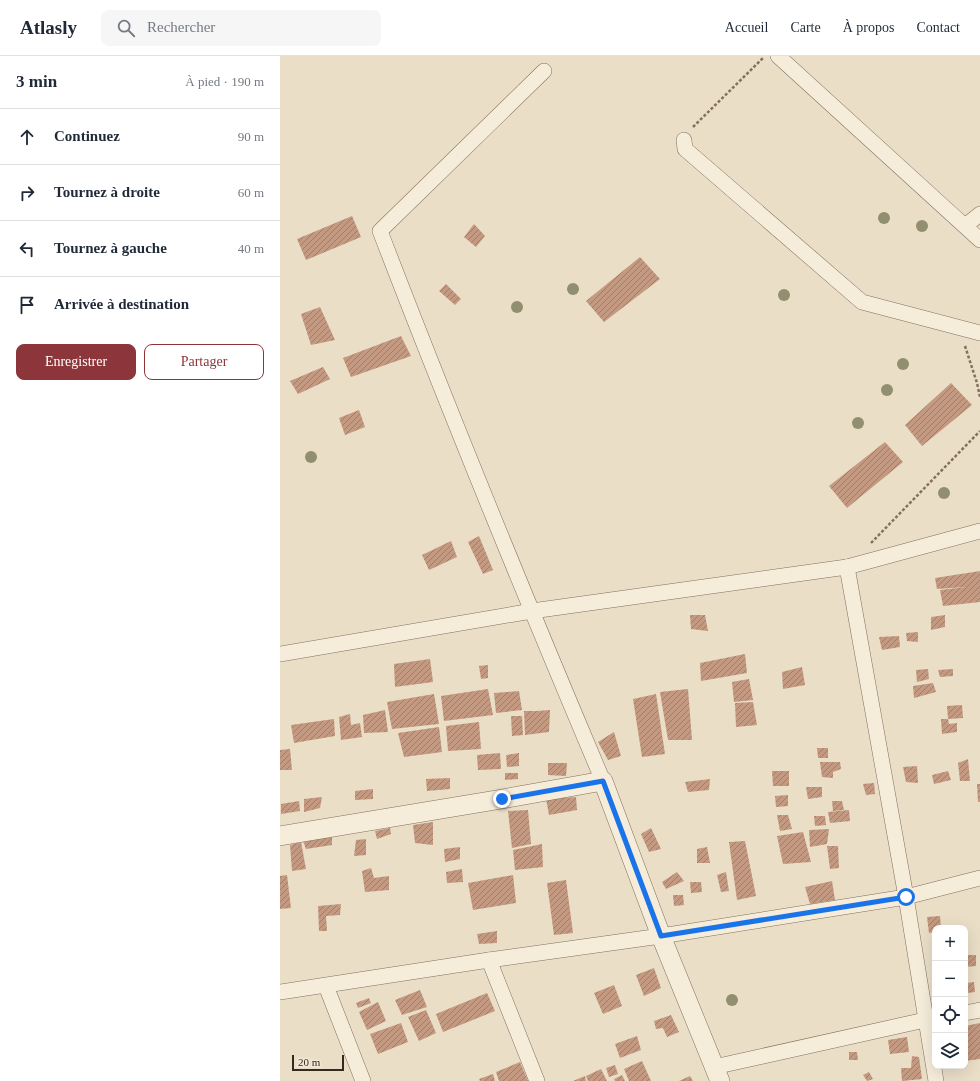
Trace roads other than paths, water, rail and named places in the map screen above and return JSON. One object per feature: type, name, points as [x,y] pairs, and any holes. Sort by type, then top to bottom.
[{"type":"street","points":[[778,56],[980,240]]},
{"type":"street","points":[[544,71],[380,231],[426,351],[603,781],[661,936],[717,1074],[930,1018]]},
{"type":"street","points":[[684,140],[685,149],[862,302],[980,333]]},
{"type":"street","points":[[965,226],[980,214]]},
{"type":"street","points":[[280,654],[532,611],[847,568],[980,531]]},
{"type":"street","points":[[847,568],[906,897],[930,1018],[936,1081]]},
{"type":"street","points":[[280,836],[603,781]]},
{"type":"street","points":[[280,992],[489,960],[661,936],[906,897],[980,878]]},
{"type":"street","points":[[489,960],[537,1081]]},
{"type":"street","points":[[326,986],[363,1081]]},
{"type":"street","points":[[968,1012],[980,1010]]}]
